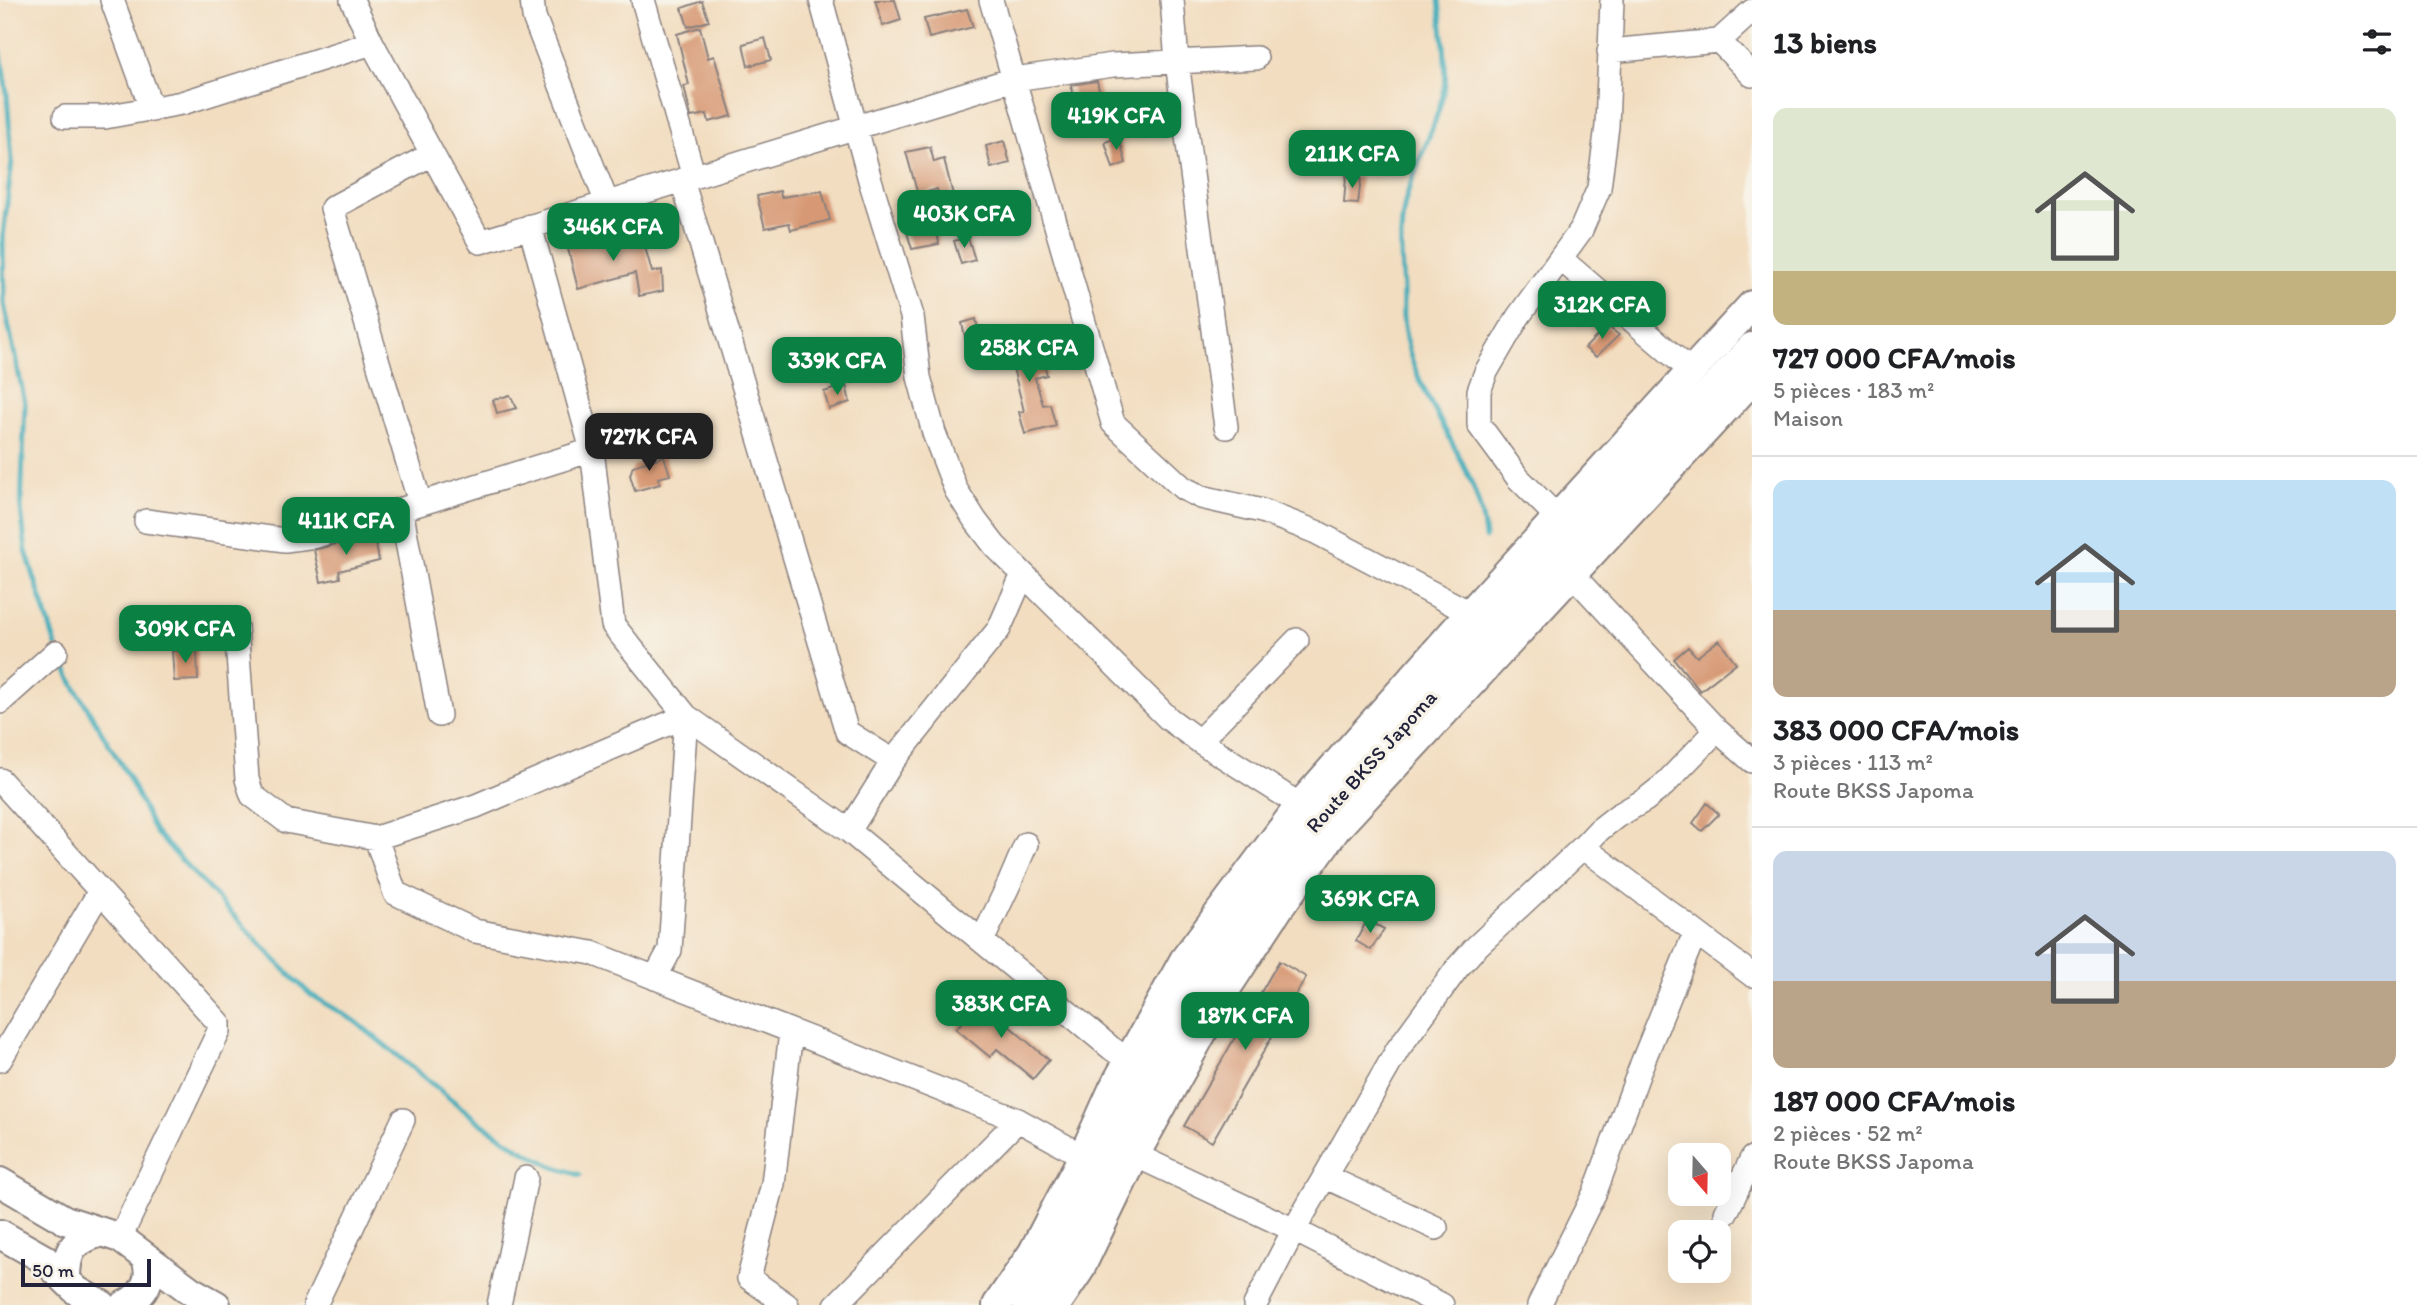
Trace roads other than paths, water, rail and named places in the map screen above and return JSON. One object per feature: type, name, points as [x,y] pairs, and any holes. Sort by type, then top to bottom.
[{"type":"main road","points":[[997,1305],[1033,1252],[1083,1156],[1113,1089],[1184,960],[1300,805],[1470,613],[1752,305]]},
{"type":"main road","name":"Route BKSS Japoma","points":[[1027,1305],[1048,1274],[1177,1024],[1227,940],[1272,874],[1322,812],[1752,347]]},
{"type":"main road","points":[[1056,1305],[1079,1271],[1135,1155],[1228,986],[1279,908],[1336,829],[1752,380]]},
{"type":"main road","points":[[0,1182],[65,1220],[111,1235],[137,1248],[146,1259],[195,1298],[216,1305]]},
{"type":"main road","points":[[0,1199],[45,1220],[65,1220]]},
{"type":"main road","points":[[0,1219],[33,1241],[44,1259]]},
{"type":"main road","points":[[0,1234],[44,1259],[92,1303]]},
{"type":"main road","points":[[66,1279],[66,1259],[73,1247],[87,1236],[111,1235]]},
{"type":"main road","points":[[125,1305],[140,1294],[149,1280],[150,1270],[146,1259]]},
{"type":"street","points":[[112,0],[152,110]]},
{"type":"street","points":[[352,0],[372,43],[480,242],[1014,79],[1113,65],[1256,58]]},
{"type":"street","points":[[532,0],[534,17],[607,203]]},
{"type":"street","points":[[643,0],[688,178],[847,732],[893,761]]},
{"type":"street","points":[[821,0],[855,127],[912,316],[919,377],[931,422],[956,490],[975,520],[1023,575],[1169,719],[1300,805]]},
{"type":"street","points":[[991,0],[1114,423],[1183,488],[1201,497],[1262,511],[1316,531],[1470,613]]},
{"type":"street","points":[[1172,0],[1177,62],[1226,427]]},
{"type":"street","points":[[1557,517],[1518,478],[1479,425],[1479,391],[1486,372],[1518,317],[1581,230],[1599,188],[1607,126],[1612,0]]},
{"type":"street","points":[[1609,51],[1719,41],[1752,11]]},
{"type":"street","points":[[1719,41],[1752,75]]},
{"type":"street","points":[[65,117],[105,117],[182,103],[372,43]]},
{"type":"street","points":[[432,154],[332,208],[411,506],[439,715]]},
{"type":"street","points":[[530,226],[592,450],[613,625],[686,716],[849,831],[1128,1060]]},
{"type":"street","points":[[1560,259],[1690,370]]},
{"type":"street","points":[[146,521],[285,540],[316,536],[592,450]]},
{"type":"street","points":[[1572,573],[1717,730],[1752,761]]},
{"type":"street","points":[[849,831],[893,761],[999,629],[1023,575]]},
{"type":"street","points":[[236,627],[247,779],[252,795],[286,821],[376,838],[476,806],[686,716]]},
{"type":"street","points":[[1199,741],[1297,640]]},
{"type":"street","points":[[0,702],[56,652]]},
{"type":"street","points":[[655,978],[670,950],[686,716]]},
{"type":"street","points":[[1255,1305],[1294,1230],[1398,1049],[1458,967],[1599,830],[1664,785],[1717,730]]},
{"type":"street","points":[[0,780],[219,1023],[219,1031],[111,1235]]},
{"type":"street","points":[[376,838],[395,893],[475,931],[592,953],[1018,1120],[1083,1156]]},
{"type":"street","points":[[982,941],[1026,844]]},
{"type":"street","points":[[1583,847],[1752,975]]},
{"type":"street","points":[[0,1060],[100,891]]},
{"type":"street","points":[[1539,1305],[1595,1192],[1643,1061],[1695,933]]},
{"type":"street","points":[[787,1305],[749,1278],[774,1184],[791,1032]]},
{"type":"street","points":[[315,1305],[403,1120]]},
{"type":"street","points":[[836,1305],[1018,1120]]},
{"type":"street","points":[[1135,1155],[1294,1230],[1442,1305]]},
{"type":"street","points":[[1727,1213],[1752,1158]]},
{"type":"street","points":[[1326,1177],[1436,1228]]},
{"type":"street","points":[[499,1305],[526,1178]]},
{"type":"waterway","points":[[1439,0],[1445,55],[1445,85],[1438,113],[1404,207],[1401,242],[1403,322],[1410,355],[1420,381],[1472,483],[1485,538]]},
{"type":"waterway","points":[[0,49],[7,94],[12,161],[3,237],[4,304],[25,403],[21,509],[26,551],[56,646]]},
{"type":"waterway","points":[[59,655],[128,776],[155,832],[285,970],[311,995],[355,1021],[479,1122],[552,1166],[580,1175]]}]
